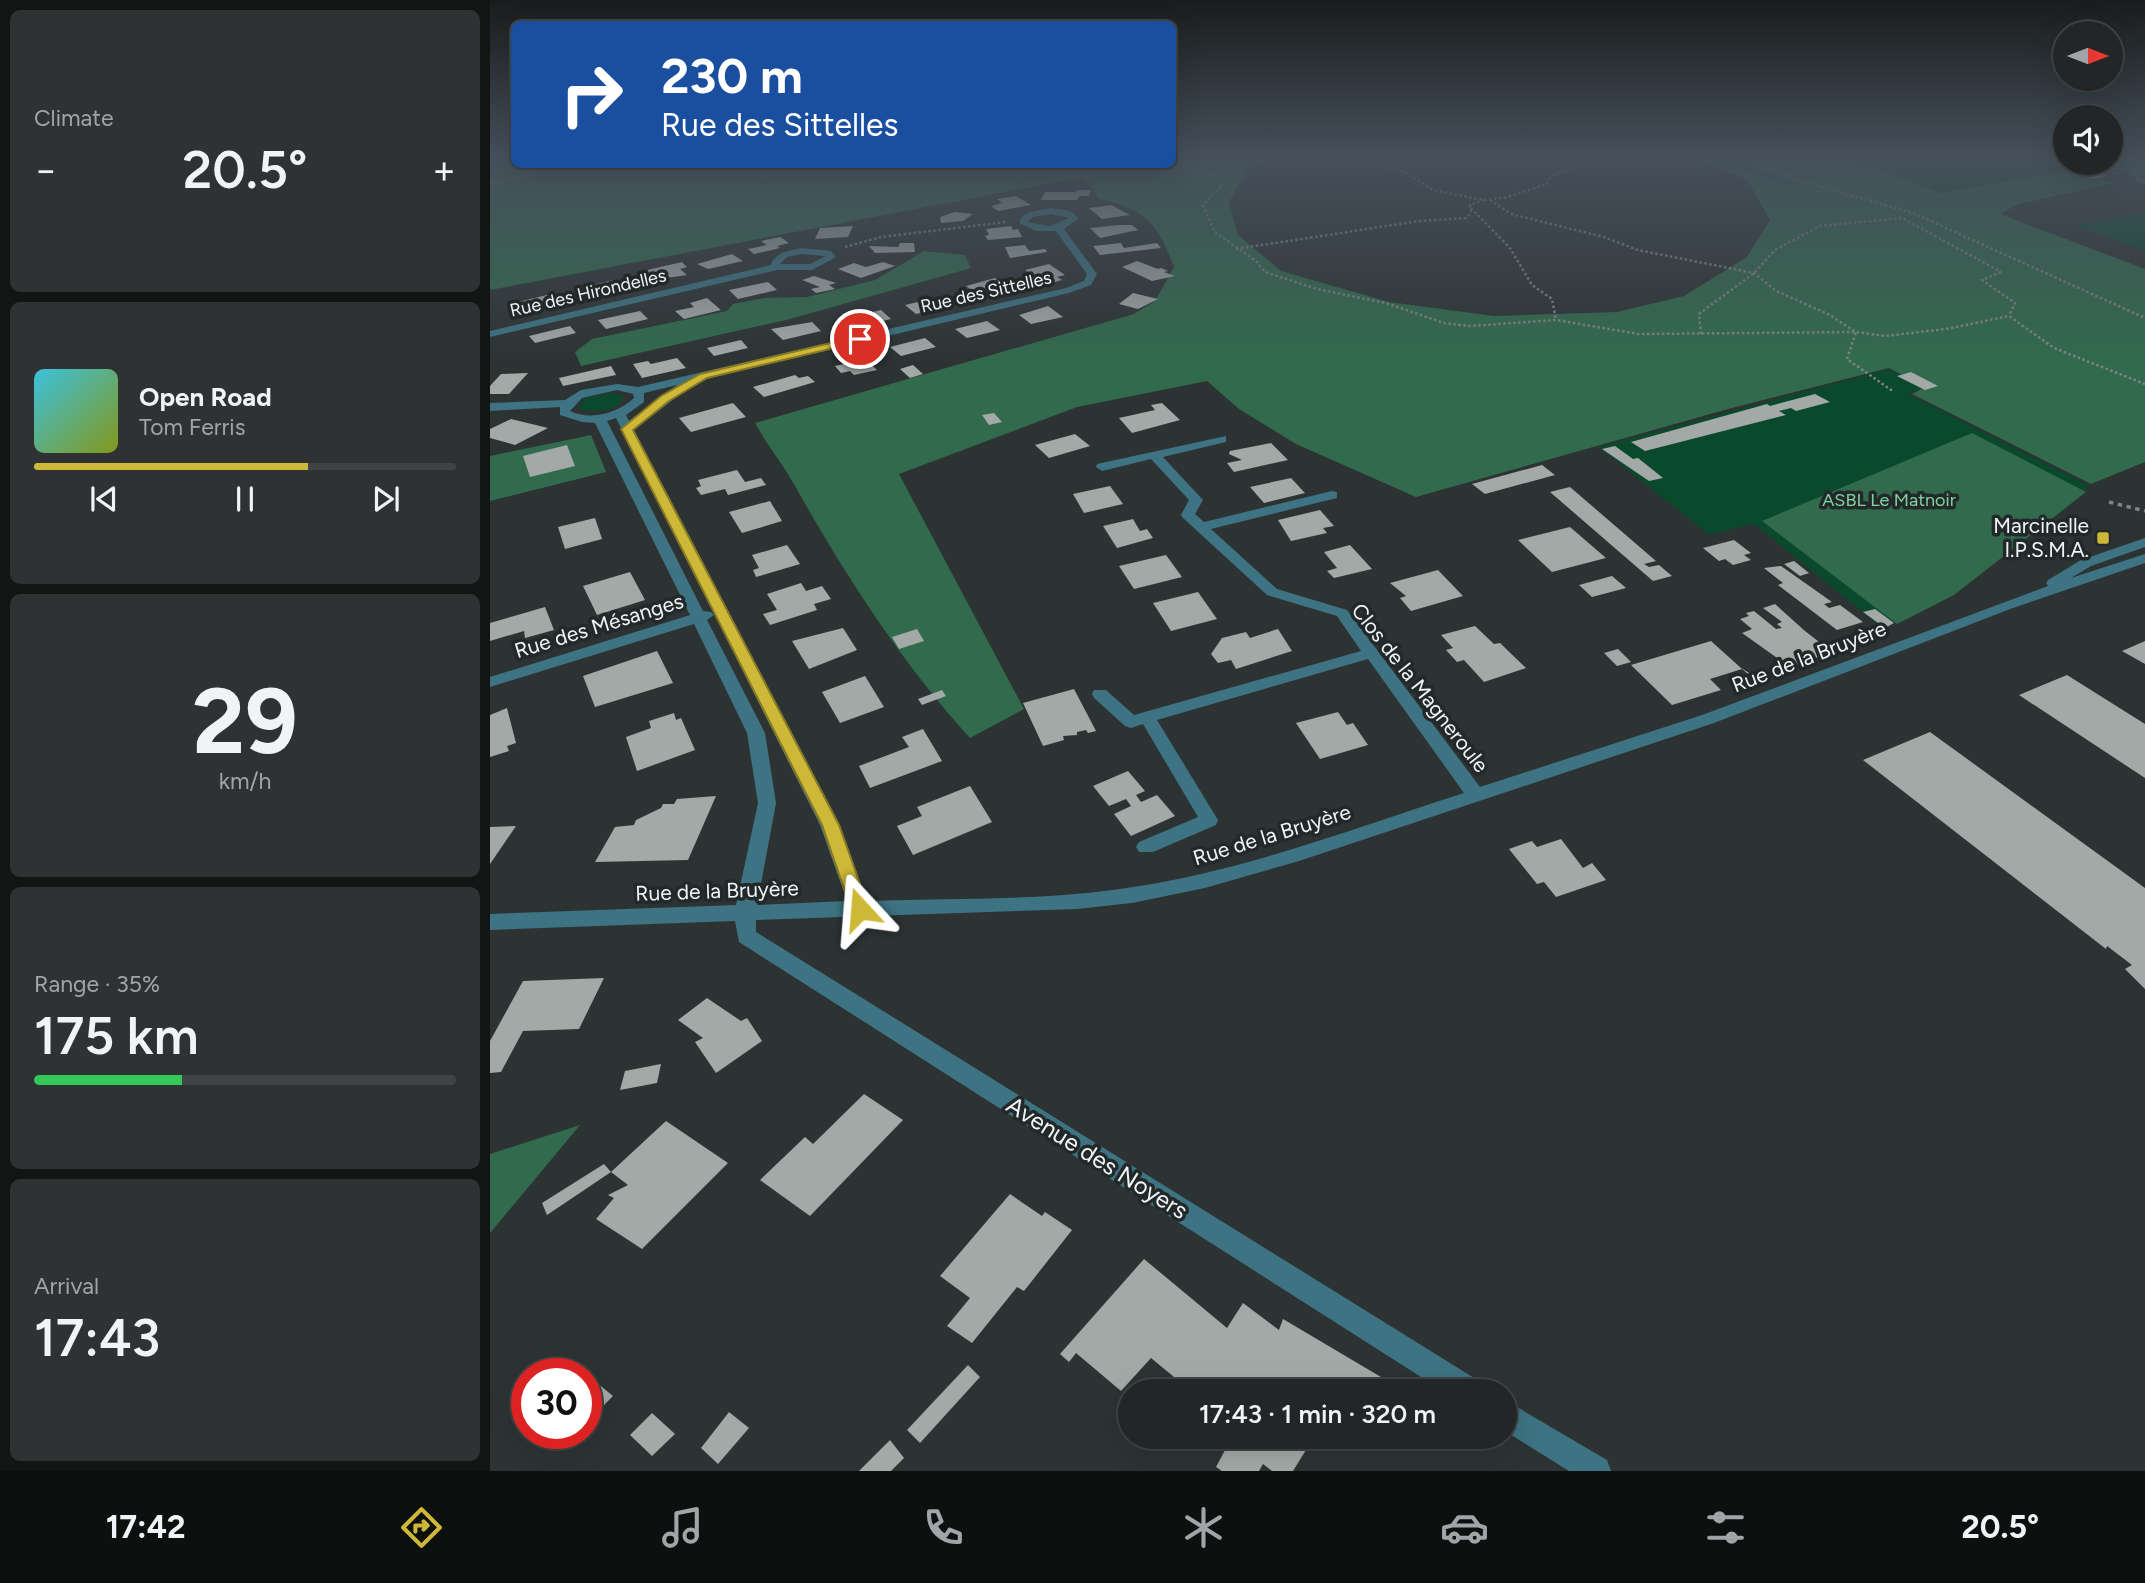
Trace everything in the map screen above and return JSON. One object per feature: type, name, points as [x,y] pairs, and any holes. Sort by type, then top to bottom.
[{"type":"street","points":[[1029,226],[1062,226]]},
{"type":"street","name":"Rue des Sittelles","points":[[567,403],[599,389],[617,387],[638,391],[1069,290],[1088,283],[1092,274],[1058,227]]},
{"type":"street","points":[[793,253],[828,253],[831,257],[827,261],[812,267],[776,267],[775,261],[793,253]]},
{"type":"street","name":"Rue des Hirondelles","points":[[490,334],[776,267]]},
{"type":"street","name":"Rue des Sittelles","points":[[627,429],[665,398],[703,376]]},
{"type":"street","points":[[490,407],[567,403],[564,412],[569,416],[599,418],[619,413],[637,403],[640,399],[638,391]]},
{"type":"street","points":[[619,413],[830,825],[860,909]]},
{"type":"street","points":[[599,418],[756,733],[767,803],[745,912]]},
{"type":"street","points":[[1102,467],[1222,439]]},
{"type":"street","points":[[1154,455],[1196,500],[1188,515],[1201,527],[1332,495]]},
{"type":"street","name":"Clos de la Magneroule","points":[[1201,527],[1272,592],[1342,613],[1476,795]]},
{"type":"street","name":"Rue de la Bruyère","points":[[2029,598],[2086,563],[2145,542]]},
{"type":"street","name":"Rue de la Bruyère","points":[[490,922],[1077,901],[1132,895],[1205,881],[1708,719],[2029,598],[2145,558]]},
{"type":"street","name":"Rue des Mésanges","points":[[490,682],[720,610]]},
{"type":"street","points":[[1100,694],[1130,722],[1371,653]]},
{"type":"street","points":[[1146,847],[1209,820],[1147,718]]},
{"type":"street","name":"Avenue des Noyers","points":[[745,912],[746,936],[780,960],[1450,1379]]},
{"type":"street","points":[[1517,1422],[1596,1471]]},
{"type":"path","points":[[828,253],[881,237],[976,226]]},
{"type":"path","points":[[1212,226],[1215,232],[1226,236],[1235,249],[1260,262],[1265,272],[1317,289],[1386,303],[1444,323],[1470,326],[1556,320],[1639,334],[1856,332],[1885,336],[1946,329],[2009,316],[2054,348],[2145,384]]},
{"type":"path","points":[[1235,249],[1388,226]]},
{"type":"path","points":[[1488,226],[1510,248],[1532,285],[1552,299],[1556,320]]},
{"type":"path","points":[[1558,226],[1604,237],[1638,250],[1754,273],[1776,292],[1828,314],[1856,332]]},
{"type":"path","points":[[1701,334],[1699,314],[1754,273],[1776,250],[1824,226]]},
{"type":"path","points":[[1916,226],[2001,272],[1982,280],[2015,303],[2009,316]]},
{"type":"path","points":[[1939,226],[2145,318]]},
{"type":"path","points":[[1856,332],[1847,359],[1894,391]]},
{"type":"path","points":[[2109,502],[2145,511]]},
{"type":"green space","points":[[490,226],[828,226],[490,290]]},
{"type":"green space","points":[[1152,226],[1235,226],[1238,235],[1281,271],[1389,302],[1494,316],[1617,312],[1684,296],[1747,257],[1766,226],[2031,226],[2145,269],[2145,462],[2091,484],[1912,394],[1925,387],[1889,368],[1728,409],[1416,497],[1296,444],[1239,409],[1207,381],[1077,407],[899,474],[1024,709],[970,738],[921,679],[875,617],[755,423],[1134,314],[1155,301],[1174,267],[1162,239]]},
{"type":"green space","points":[[2076,226],[2145,226],[2145,250]]},
{"type":"green space","points":[[924,251],[965,255],[971,268],[790,319],[581,366],[575,352],[592,339],[727,311],[733,304],[764,298],[807,297],[875,280]]},
{"type":"green space","name":"ASBL Le Matnoir","points":[[1889,369],[1923,387],[1908,394],[2089,486],[1994,560],[1880,626],[1754,524],[1709,535],[1599,447]]},
{"type":"green space","points":[[614,393],[624,397],[612,408],[588,411],[579,406],[585,398]]},
{"type":"green space","points":[[1972,433],[2086,492],[1954,595],[1897,624],[1762,521]]},
{"type":"green space","points":[[591,435],[606,472],[490,501],[490,456]]},
{"type":"green space","points":[[580,1125],[490,1233],[490,1154]]},
{"type":"building","points":[[853,226],[848,237],[815,239],[820,228]]},
{"type":"building","points":[[1011,226],[1013,230],[1018,229],[1022,237],[988,240],[985,236],[989,235],[986,229]]},
{"type":"building","points":[[1133,226],[1138,230],[1100,238],[1090,228]]},
{"type":"building","points":[[780,237],[789,243],[754,254],[748,249],[767,245],[761,241]]},
{"type":"building","points":[[900,243],[914,243],[915,252],[875,253],[869,246],[898,247]]},
{"type":"building","points":[[1121,243],[1124,248],[1157,243],[1161,248],[1100,255],[1093,246]]},
{"type":"building","points":[[1025,245],[1029,251],[1045,249],[1047,252],[1010,258],[1005,247]]},
{"type":"building","points":[[732,254],[743,261],[708,269],[697,264]]},
{"type":"building","points":[[1137,261],[1161,268],[1175,276],[1152,281],[1122,267]]},
{"type":"building","points":[[682,262],[687,267],[680,269],[687,275],[652,280],[643,271]]},
{"type":"building","points":[[883,262],[895,266],[861,278],[838,269],[854,263],[866,267]]},
{"type":"building","points":[[1049,264],[1065,275],[1057,277],[1062,280],[1048,284],[1025,270]]},
{"type":"building","points":[[814,276],[836,283],[829,285],[835,289],[816,293],[811,289],[820,287],[802,280]]},
{"type":"building","points":[[995,278],[1005,285],[977,294],[966,286]]},
{"type":"building","points":[[614,280],[624,288],[586,295],[579,288]]},
{"type":"building","points":[[768,282],[777,290],[738,299],[729,290]]},
{"type":"building","points":[[555,293],[562,301],[522,311],[514,303]]},
{"type":"building","points":[[1133,293],[1158,299],[1138,309],[1119,304]]},
{"type":"building","points":[[944,296],[955,305],[916,314],[905,305]]},
{"type":"building","points":[[707,298],[721,310],[684,319],[675,311],[694,307],[690,303]]},
{"type":"building","points":[[1048,306],[1063,317],[1031,324],[1019,315]]},
{"type":"building","points":[[881,310],[891,319],[852,328],[842,319]]},
{"type":"building","points":[[640,311],[648,319],[606,329],[598,320]]},
{"type":"building","points":[[987,321],[1000,330],[967,338],[955,329]]},
{"type":"building","points":[[812,322],[821,331],[783,340],[771,329]]},
{"type":"building","points":[[570,326],[576,333],[535,343],[529,336]]},
{"type":"building","points":[[925,338],[936,347],[901,356],[890,347]]},
{"type":"building","points":[[741,340],[748,348],[714,356],[707,348]]},
{"type":"building","points":[[862,355],[877,370],[854,375],[850,371],[841,373],[835,366],[844,364],[840,360]]},
{"type":"building","points":[[677,358],[686,368],[642,378],[633,364],[648,361],[651,364]]},
{"type":"building","points":[[913,365],[923,374],[910,378],[900,369]]},
{"type":"building","points":[[611,366],[616,375],[563,386],[559,378]]},
{"type":"building","points":[[1911,372],[1938,386],[1925,390],[1897,376]]},
{"type":"building","points":[[528,373],[509,394],[490,394],[490,386],[501,374]]},
{"type":"building","points":[[795,375],[799,378],[808,376],[815,382],[764,397],[753,387]]},
{"type":"building","points":[[1815,394],[1830,402],[1796,411],[1791,408],[1779,411],[1786,415],[1645,451],[1631,442],[1767,404],[1770,406]]},
{"type":"building","points":[[733,403],[746,417],[691,432],[679,418]]},
{"type":"building","points":[[1162,403],[1180,420],[1132,433],[1119,418],[1155,410],[1151,405]]},
{"type":"building","points":[[994,413],[1002,422],[989,425],[982,415]]},
{"type":"building","points":[[511,419],[548,428],[515,445],[490,438],[490,429]]},
{"type":"building","points":[[1075,434],[1090,446],[1049,458],[1035,445]]},
{"type":"building","points":[[1271,443],[1288,460],[1234,472],[1227,463],[1242,460],[1229,454],[1230,451]]},
{"type":"building","points":[[567,445],[575,466],[530,477],[523,456]]},
{"type":"building","points":[[1615,446],[1633,459],[1638,458],[1663,478],[1649,481],[1602,449]]},
{"type":"building","points":[[1542,465],[1555,475],[1485,494],[1472,484]]},
{"type":"building","points":[[737,470],[745,482],[761,478],[766,485],[728,495],[725,489],[701,495],[696,488],[701,486],[698,480]]},
{"type":"building","points":[[1291,478],[1305,493],[1264,503],[1250,487]]},
{"type":"building","points":[[1110,486],[1123,504],[1084,513],[1073,494]]},
{"type":"building","points":[[1570,487],[1656,561],[1644,564],[1649,567],[1659,565],[1672,576],[1653,581],[1550,492]]},
{"type":"building","points":[[770,501],[782,521],[742,533],[729,512]]},
{"type":"building","points":[[1320,510],[1334,526],[1323,528],[1327,533],[1291,541],[1278,520]]},
{"type":"building","points":[[595,518],[602,539],[565,549],[558,527]]},
{"type":"building","points":[[1133,519],[1140,531],[1147,529],[1153,538],[1117,548],[1103,526]]},
{"type":"building","points":[[1570,527],[1606,558],[1552,572],[1518,540]]},
{"type":"building","points":[[1734,540],[1751,553],[1744,555],[1751,560],[1733,565],[1725,559],[1719,561],[1703,548]]},
{"type":"building","points":[[787,545],[800,564],[756,577],[753,570],[759,568],[752,555]]},
{"type":"building","points":[[1350,545],[1372,569],[1334,578],[1327,571],[1337,568],[1324,552]]},
{"type":"building","points":[[1166,555],[1182,577],[1134,589],[1119,566]]},
{"type":"building","points":[[1794,561],[1809,573],[1800,576],[1784,564]]},
{"type":"building","points":[[1781,566],[1832,602],[1824,604],[1829,608],[1840,605],[1863,622],[1837,630],[1778,585],[1783,583],[1764,568]]},
{"type":"building","points":[[1438,570],[1463,596],[1411,611],[1400,598],[1406,596],[1390,583]]},
{"type":"building","points":[[630,572],[645,600],[597,615],[583,586]]},
{"type":"building","points":[[1612,576],[1626,588],[1592,597],[1579,585]]},
{"type":"building","points":[[801,583],[806,591],[822,586],[831,599],[814,604],[817,610],[770,625],[763,614],[777,610],[767,594]]},
{"type":"building","points":[[1198,592],[1217,619],[1171,631],[1153,603]]},
{"type":"building","points":[[1775,604],[1832,652],[1790,667],[1742,633],[1752,629],[1740,619],[1749,616],[1746,613],[1754,611],[1776,629],[1782,628],[1777,624],[1782,622],[1763,608]]},
{"type":"building","points":[[545,607],[554,630],[525,638],[524,631],[490,641],[490,623]]},
{"type":"building","points":[[1875,609],[1894,623],[1885,628],[1863,612]]},
{"type":"building","points":[[1475,626],[1494,644],[1500,643],[1526,668],[1484,682],[1464,660],[1457,662],[1446,650],[1453,648],[1441,635]]},
{"type":"building","points":[[843,628],[857,650],[809,669],[792,641]]},
{"type":"building","points":[[917,629],[924,641],[899,649],[892,637]]},
{"type":"building","points":[[1278,629],[1292,651],[1236,669],[1231,660],[1218,663],[1211,654],[1222,638],[1246,632],[1250,638]]},
{"type":"building","points":[[1711,641],[1741,668],[1756,677],[1753,678],[1742,669],[1710,679],[1721,690],[1672,705],[1631,665]]},
{"type":"building","points":[[2145,641],[2145,664],[2122,651],[2136,645]]},
{"type":"building","points":[[1618,649],[1631,662],[1617,666],[1604,653]]},
{"type":"building","points":[[657,651],[673,683],[595,707],[583,676]]},
{"type":"building","points":[[2067,675],[2145,724],[2145,778],[2019,695]]},
{"type":"building","points":[[865,676],[884,707],[840,723],[822,692]]},
{"type":"building","points":[[1074,689],[1096,731],[1077,732],[1077,735],[1063,736],[1064,740],[1043,746],[1023,703]]},
{"type":"building","points":[[942,690],[946,696],[922,705],[918,699]]},
{"type":"building","points":[[507,708],[516,743],[507,746],[509,751],[490,757],[490,715]]},
{"type":"building","points":[[1338,712],[1347,725],[1353,723],[1368,745],[1320,759],[1296,723]]},
{"type":"building","points":[[674,713],[676,720],[681,718],[695,750],[637,771],[626,737],[651,728],[649,721]]},
{"type":"building","points":[[923,729],[942,761],[870,788],[859,766],[909,747],[902,737]]},
{"type":"building","points":[[1930,732],[2145,888],[2145,989],[2125,969],[2132,965],[2107,946],[2106,949],[1863,760]]},
{"type":"building","points":[[1128,771],[1145,791],[1136,795],[1141,802],[1157,795],[1175,816],[1131,836],[1114,814],[1131,806],[1126,799],[1109,806],[1093,786]]},
{"type":"building","points":[[970,786],[992,822],[913,855],[897,826],[922,816],[917,807]]},
{"type":"building","points":[[716,796],[688,860],[595,862],[615,827],[634,825],[636,820],[661,808],[663,804],[674,804],[677,799]]},
{"type":"building","points":[[516,826],[490,864],[490,827]]},
{"type":"building","points":[[1561,839],[1583,868],[1592,863],[1606,880],[1556,897],[1544,882],[1537,884],[1509,849],[1532,841],[1537,847]]},
{"type":"building","points":[[604,978],[579,1029],[523,1031],[501,1072],[490,1073],[490,1041],[523,981]]},
{"type":"building","points":[[707,998],[741,1021],[747,1018],[762,1041],[716,1073],[695,1042],[703,1038],[678,1020]]},
{"type":"building","points":[[661,1064],[657,1083],[620,1090],[625,1071]]},
{"type":"building","points":[[864,1094],[903,1120],[810,1216],[760,1180],[805,1137],[813,1144]]},
{"type":"building","points":[[666,1121],[728,1163],[642,1249],[596,1219],[614,1198],[608,1195],[628,1185],[611,1172]]},
{"type":"building","points":[[604,1164],[611,1172],[547,1215],[542,1203]]},
{"type":"building","points":[[1010,1194],[1042,1216],[1045,1212],[1072,1230],[1024,1291],[1017,1287],[972,1343],[947,1326],[970,1298],[940,1276]]},
{"type":"building","points":[[1144,1259],[1227,1328],[1243,1303],[1279,1330],[1283,1319],[1381,1377],[1176,1379],[1151,1358],[1132,1379],[1118,1379],[1118,1388],[1076,1353],[1069,1362],[1060,1354]]},
{"type":"building","points":[[968,1365],[980,1377],[920,1443],[907,1430]]},
{"type":"building","points":[[602,1387],[613,1396],[602,1407]]},
{"type":"building","points":[[729,1412],[749,1428],[718,1464],[701,1448]]},
{"type":"building","points":[[652,1413],[675,1434],[652,1456],[630,1435]]},
{"type":"building","points":[[890,1440],[904,1458],[891,1471],[859,1471]]},
{"type":"building","points":[[1226,1449],[1307,1449],[1293,1471],[1272,1471],[1263,1464],[1259,1471],[1222,1471],[1216,1467]]},
{"type":"place","name":"Marcinelle I.P.S.M.A.","points":[[2103,538]]},
{"type":"route","points":[[860,339],[703,376],[665,398],[627,429],[830,825],[860,909]]}]
